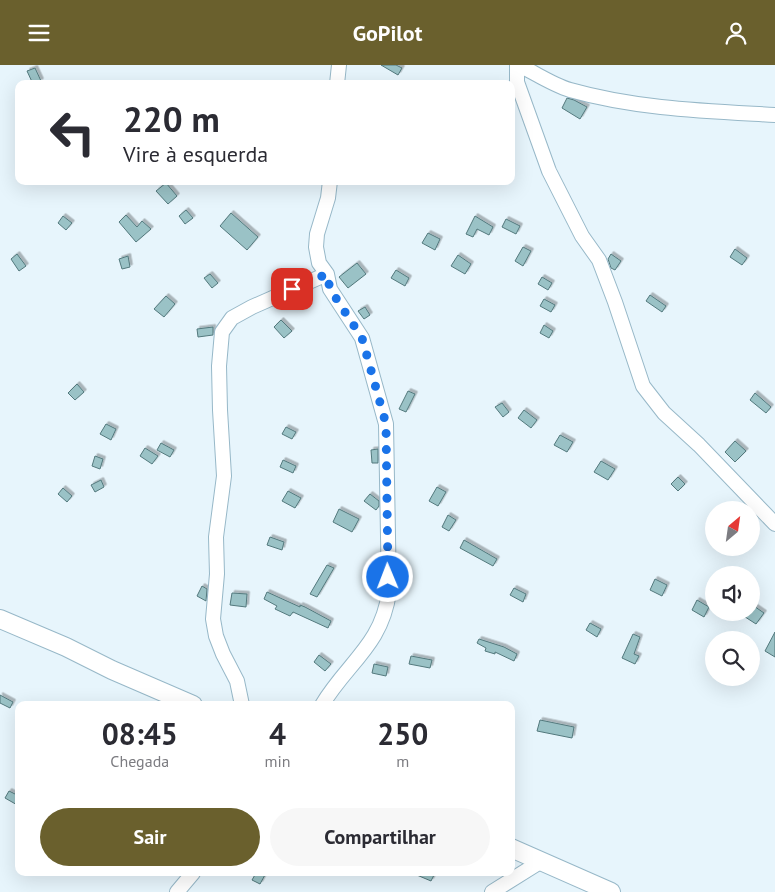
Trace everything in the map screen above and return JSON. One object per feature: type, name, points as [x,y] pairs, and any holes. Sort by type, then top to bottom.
[{"type":"main road","points":[[0,619],[185,701]]},
{"type":"main road","points":[[515,850],[611,892]]},
{"type":"street","points":[[337,80],[339,65]]},
{"type":"street","points":[[775,115],[691,111],[623,102],[568,90],[518,65],[517,82],[549,171],[582,236],[599,260],[643,386],[664,413],[699,445],[775,524]]},
{"type":"street","points":[[324,701],[373,639],[387,609],[389,593],[386,476],[388,444],[386,424],[362,338],[330,289],[327,274],[319,263],[316,247],[317,234],[328,198],[330,185]]},
{"type":"street","points":[[241,701],[237,681],[216,636],[213,619],[217,574],[216,537],[224,476],[219,366],[222,332],[232,318],[252,307],[327,274]]},
{"type":"street","points":[[492,892],[540,862]]},
{"type":"street","points":[[177,892],[190,876]]},
{"type":"building","points":[[381,65],[396,65],[402,68],[398,75]]},
{"type":"building","points":[[35,68],[41,80],[31,80],[27,71]]},
{"type":"building","points":[[567,98],[587,107],[580,119],[562,108]]},
{"type":"building","points":[[164,185],[168,185],[177,196],[168,204],[156,191]]},
{"type":"building","points":[[186,210],[193,218],[185,224],[179,216]]},
{"type":"building","points":[[231,213],[258,237],[247,250],[220,226]]},
{"type":"building","points":[[126,215],[137,227],[142,221],[151,229],[136,242],[119,222]]},
{"type":"building","points":[[63,216],[72,223],[66,230],[58,223]]},
{"type":"building","points":[[475,216],[493,227],[489,235],[477,229],[473,237],[466,234]]},
{"type":"building","points":[[506,219],[520,226],[516,234],[502,227]]},
{"type":"building","points":[[428,233],[440,239],[435,250],[422,243]]},
{"type":"building","points":[[523,247],[531,251],[523,266],[515,261]]},
{"type":"building","points":[[735,249],[747,258],[742,265],[730,257]]},
{"type":"building","points":[[17,254],[26,266],[19,271],[11,259]]},
{"type":"building","points":[[611,254],[621,261],[615,270],[611,268],[608,259]]},
{"type":"building","points":[[458,255],[471,264],[465,274],[451,266]]},
{"type":"building","points":[[128,256],[130,267],[122,269],[119,259]]},
{"type":"building","points":[[357,263],[366,274],[348,288],[339,277]]},
{"type":"building","points":[[396,270],[409,278],[405,286],[391,278]]},
{"type":"building","points":[[210,274],[218,283],[212,288],[204,278]]},
{"type":"building","points":[[542,277],[552,283],[548,290],[538,284]]},
{"type":"building","points":[[650,295],[666,306],[662,312],[646,301]]},
{"type":"building","points":[[166,296],[175,304],[164,317],[154,309]]},
{"type":"building","points":[[544,299],[555,305],[551,312],[540,306]]},
{"type":"building","points":[[365,307],[370,315],[364,319],[358,311]]},
{"type":"building","points":[[281,320],[292,331],[284,338],[274,327]]},
{"type":"building","points":[[544,325],[553,331],[549,338],[540,333]]},
{"type":"building","points":[[213,327],[213,335],[198,337],[197,329]]},
{"type":"building","points":[[77,384],[84,392],[75,400],[68,393]]},
{"type":"building","points":[[408,391],[415,394],[406,412],[399,409]]},
{"type":"building","points":[[755,393],[771,407],[766,413],[750,400]]},
{"type":"building","points":[[502,403],[509,412],[503,417],[495,407]]},
{"type":"building","points":[[524,410],[537,420],[531,428],[518,418]]},
{"type":"building","points":[[106,424],[116,429],[111,440],[100,434]]},
{"type":"building","points":[[286,427],[296,432],[292,439],[282,434]]},
{"type":"building","points":[[560,435],[573,442],[567,452],[554,445]]},
{"type":"building","points":[[735,441],[746,451],[735,462],[725,452]]},
{"type":"building","points":[[161,443],[174,450],[170,457],[157,450]]},
{"type":"building","points":[[145,448],[158,456],[152,464],[140,456]]},
{"type":"building","points":[[378,449],[378,463],[372,463],[371,450]]},
{"type":"building","points":[[95,456],[103,459],[100,469],[92,466]]},
{"type":"building","points":[[283,460],[296,466],[293,473],[280,467]]},
{"type":"building","points":[[601,461],[615,469],[608,480],[594,472]]},
{"type":"building","points":[[678,477],[685,484],[678,491],[671,484]]},
{"type":"building","points":[[101,480],[104,487],[95,492],[91,485]]},
{"type":"building","points":[[437,487],[446,492],[438,506],[429,501]]},
{"type":"building","points":[[63,488],[72,496],[67,502],[58,494]]},
{"type":"building","points":[[288,491],[301,498],[295,508],[282,501]]},
{"type":"building","points":[[370,494],[379,501],[379,506],[376,510],[364,501]]},
{"type":"building","points":[[339,509],[359,519],[352,532],[333,522]]},
{"type":"building","points":[[448,515],[456,520],[449,531],[442,527]]},
{"type":"building","points":[[270,537],[284,542],[282,550],[267,545]]},
{"type":"building","points":[[464,540],[497,559],[493,566],[460,548]]},
{"type":"building","points":[[327,565],[334,568],[317,597],[310,594]]},
{"type":"building","points":[[655,579],[667,585],[662,596],[650,590]]},
{"type":"building","points":[[202,586],[207,589],[206,601],[197,596]]},
{"type":"building","points":[[514,588],[526,594],[523,602],[510,595]]},
{"type":"building","points":[[267,592],[300,607],[300,605],[305,607],[331,621],[328,628],[293,612],[290,616],[275,609],[277,606],[264,599]]},
{"type":"building","points":[[232,593],[247,594],[246,607],[230,605]]},
{"type":"building","points":[[697,600],[705,605],[704,617],[692,610]]},
{"type":"building","points":[[760,610],[764,613],[760,618]]},
{"type":"building","points":[[590,623],[601,629],[597,637],[586,630]]},
{"type":"building","points":[[775,632],[775,657],[765,651]]},
{"type":"building","points":[[633,634],[640,637],[634,654],[639,656],[635,664],[622,658]]},
{"type":"building","points":[[479,639],[504,647],[517,654],[514,661],[495,652],[495,654],[485,651],[486,648],[477,643]]},
{"type":"building","points":[[319,655],[331,664],[325,671],[314,662]]},
{"type":"building","points":[[411,656],[432,660],[430,668],[409,664]]},
{"type":"building","points":[[374,664],[388,667],[386,676],[372,673]]},
{"type":"building","points":[[0,695],[13,702],[10,708],[0,703]]},
{"type":"building","points":[[540,720],[574,727],[572,738],[537,731]]},
{"type":"building","points":[[9,791],[15,794],[15,804],[5,798]]},
{"type":"building","points":[[254,876],[264,876],[260,884],[252,880]]},
{"type":"building","points":[[419,876],[434,876],[431,881]]},
{"type":"route","points":[[292,289],[327,274],[330,289],[362,338],[388,433],[386,476],[388,577]]}]
